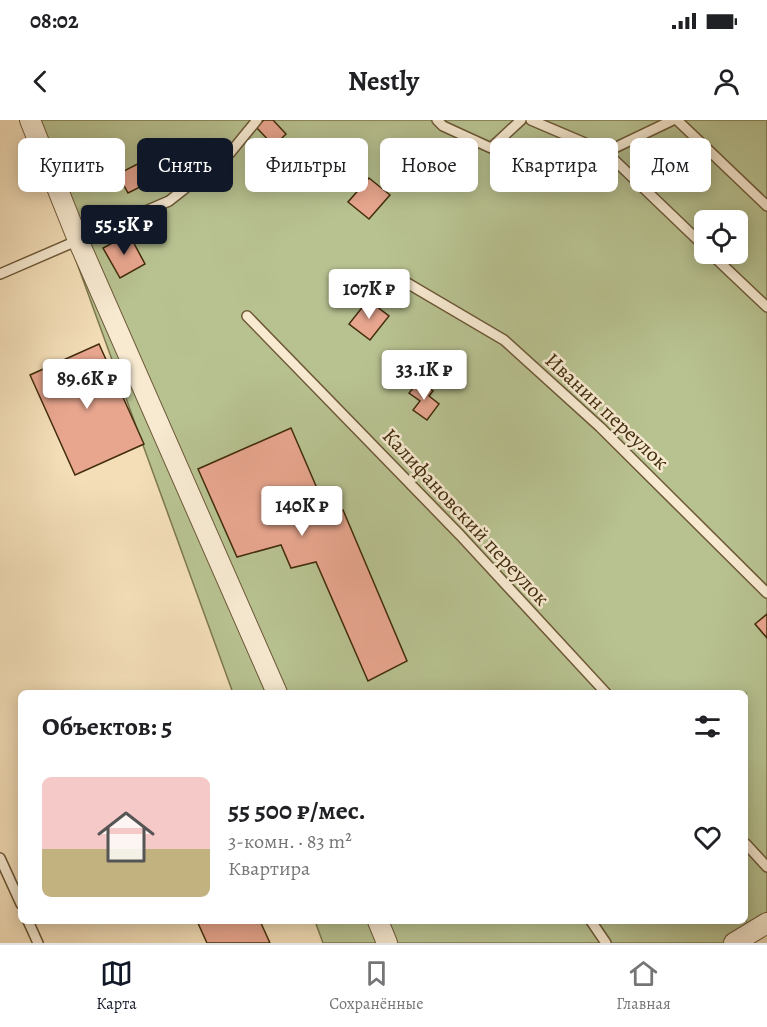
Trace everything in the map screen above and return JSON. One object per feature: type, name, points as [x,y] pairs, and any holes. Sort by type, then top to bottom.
[{"type":"street","points":[[30,120],[78,240],[276,690]]},
{"type":"street","points":[[734,943],[767,923]]},
{"type":"street","points":[[379,924],[387,943]]},
{"type":"lane","points":[[0,274],[170,201],[230,153],[257,120]]},
{"type":"lane","points":[[437,120],[443,126],[491,148],[521,120]]},
{"type":"lane","points":[[531,120],[573,138]]},
{"type":"lane","points":[[618,146],[675,120],[767,206]]},
{"type":"lane","points":[[618,164],[694,236]]},
{"type":"lane","points":[[722,264],[767,307]]},
{"type":"lane","name":"Иванин переулок","points":[[402,280],[504,340],[600,427],[767,592]]},
{"type":"lane","name":"Калифановский переулок","points":[[247,316],[460,535],[603,690]]},
{"type":"lane","points":[[748,846],[767,867]]},
{"type":"lane","points":[[0,858],[18,897]]},
{"type":"lane","points":[[29,924],[38,943]]},
{"type":"lane","points":[[593,924],[606,943]]},
{"type":"green space","points":[[25,120],[767,120],[767,922],[732,943],[323,943],[316,924],[748,924],[748,690],[232,690],[51,192],[125,192],[125,138],[32,138]]},
{"type":"building","points":[[264,120],[273,120],[286,134],[282,138],[266,138],[256,127]]},
{"type":"building","points":[[137,164],[137,188],[128,193],[125,187],[125,170]]},
{"type":"building","points":[[368,179],[380,187],[380,192],[386,192],[390,195],[369,219],[348,202],[357,192],[368,192]]},
{"type":"building","points":[[129,234],[145,264],[120,278],[103,248]]},
{"type":"building","points":[[368,300],[389,316],[370,340],[349,324]]},
{"type":"building","points":[[99,344],[144,444],[75,475],[30,375]]},
{"type":"building","points":[[419,381],[433,391],[429,396],[439,404],[427,420],[413,410],[420,401],[409,393]]},
{"type":"building","points":[[291,428],[329,516],[343,510],[407,661],[368,681],[316,562],[291,568],[281,545],[237,557],[198,469]]},
{"type":"building","points":[[767,614],[767,638],[755,624]]},
{"type":"building","points":[[198,924],[261,924],[270,943],[207,943]]}]
